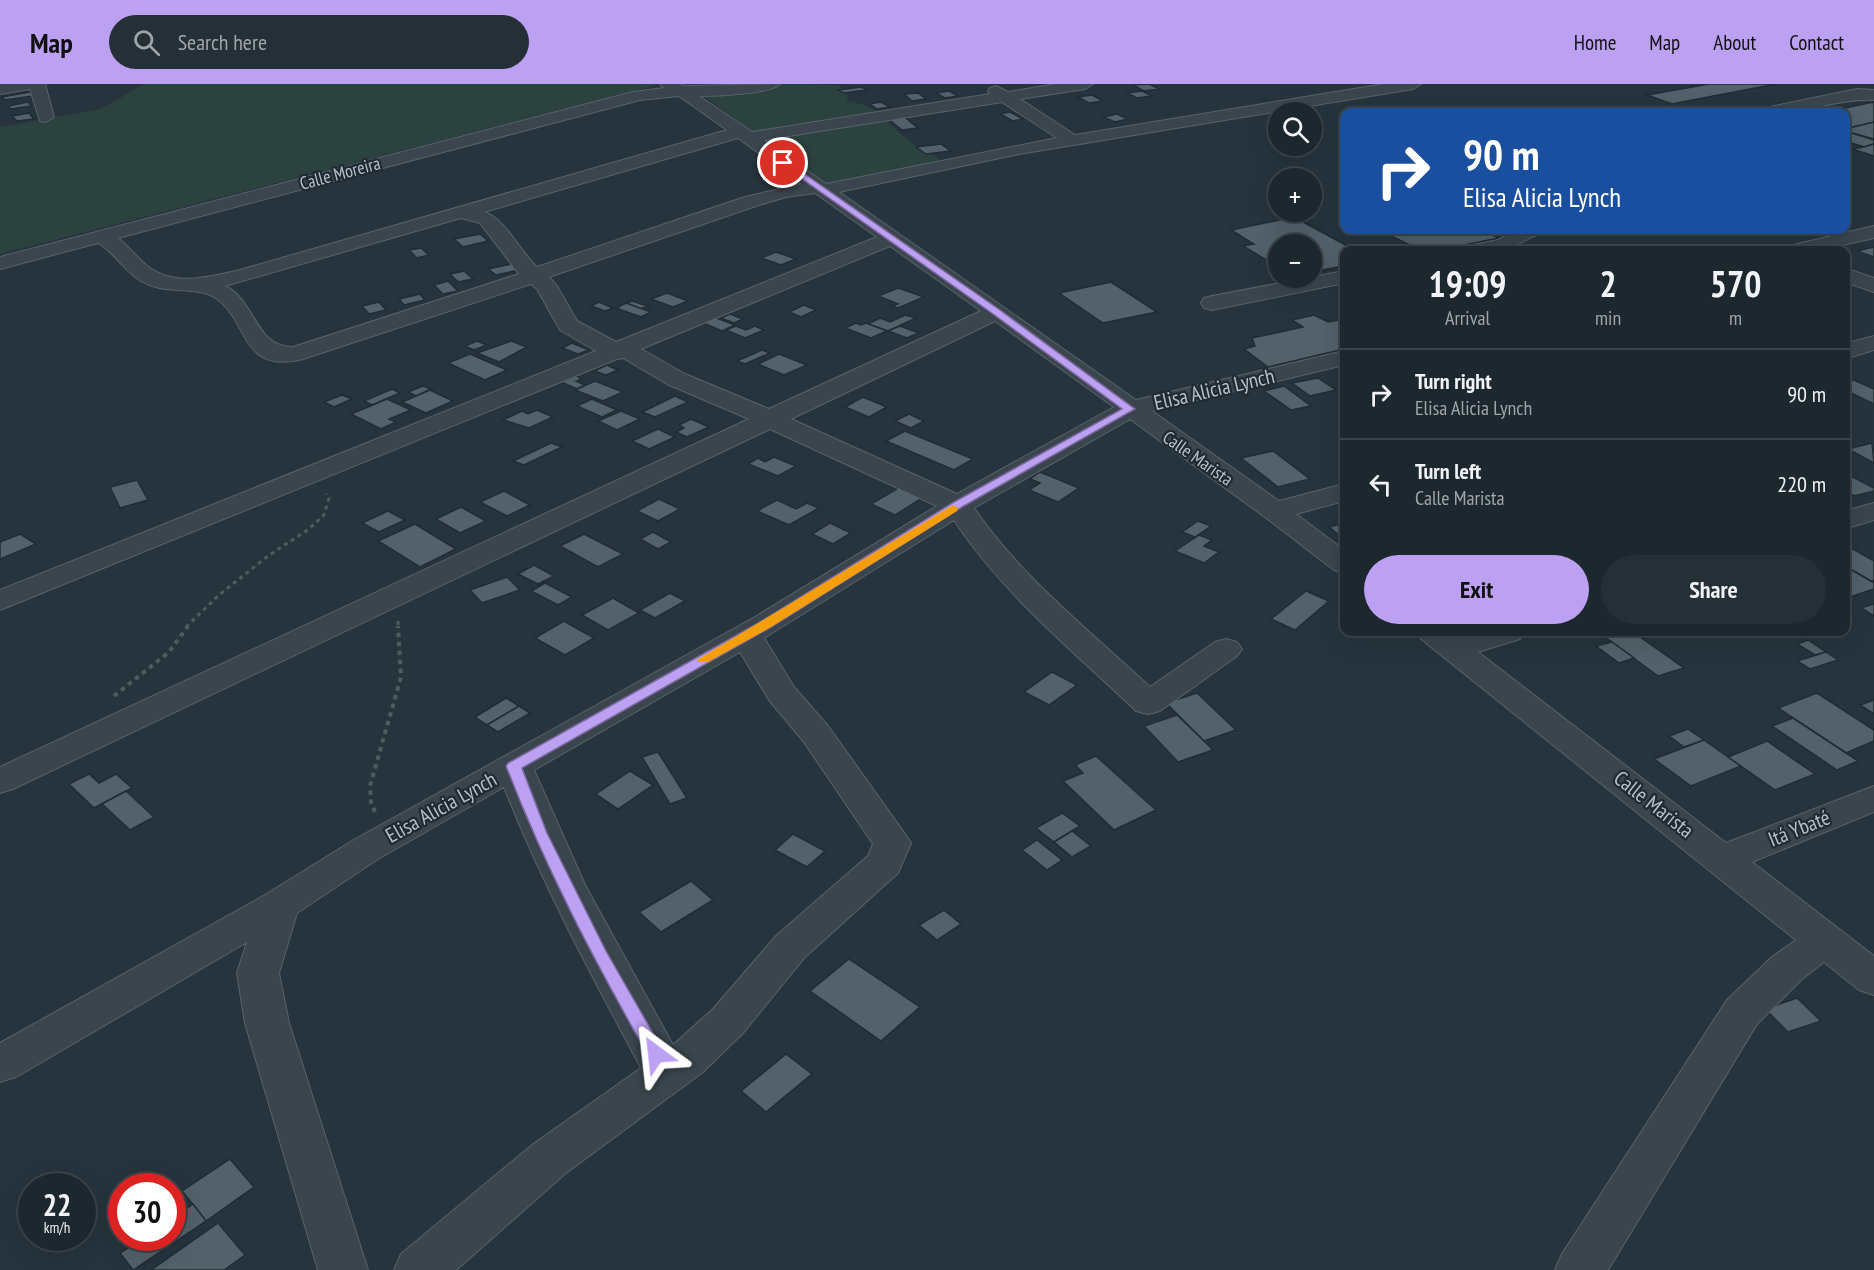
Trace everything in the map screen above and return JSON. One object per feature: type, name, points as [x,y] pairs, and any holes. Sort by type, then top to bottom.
[{"type":"street","points":[[0,89],[32,84]]},
{"type":"street","points":[[37,84],[46,117]]},
{"type":"street","name":"Calle Moreira","points":[[0,263],[639,95],[675,88],[719,91],[772,84]]},
{"type":"street","points":[[984,84],[1072,140]]},
{"type":"street","points":[[194,285],[247,274],[457,212],[743,135],[1085,84]]},
{"type":"street","points":[[1326,84],[1348,94]]},
{"type":"street","points":[[100,237],[114,242],[148,278],[158,284],[194,285],[219,291],[228,297],[266,351],[278,356],[319,348],[784,192],[821,189],[1019,149],[1413,84]]},
{"type":"street","name":"Calle Marista","points":[[675,88],[997,312],[1129,409],[1275,511],[1340,561]]},
{"type":"street","points":[[1789,108],[1857,94],[1874,95]]},
{"type":"street","points":[[457,212],[487,219],[520,263],[546,286],[568,325],[586,337],[622,350],[676,379],[770,419],[958,505],[981,539],[1011,574],[1148,704],[1226,649]]},
{"type":"street","points":[[1813,246],[1874,232]]},
{"type":"street","points":[[1498,246],[1524,234]]},
{"type":"street","points":[[0,601],[891,239]]},
{"type":"street","points":[[1850,275],[1874,286]]},
{"type":"street","points":[[1212,303],[1340,278]]},
{"type":"street","points":[[0,781],[997,312]]},
{"type":"street","points":[[1850,351],[1874,344]]},
{"type":"street","name":"Elisa Alicia Lynch","points":[[0,1064],[279,905],[365,850],[746,635],[958,505],[1129,409],[1340,359]]},
{"type":"street","points":[[1275,511],[1340,493]]},
{"type":"street","points":[[1850,518],[1874,511]]},
{"type":"street","points":[[419,1270],[549,1159],[687,1059],[728,1021],[790,947],[884,863],[892,843],[816,734],[781,693],[746,635]]},
{"type":"street","points":[[1444,640],[1476,636]]},
{"type":"street","name":"Calle Marista","points":[[1444,640],[1874,979]]},
{"type":"street","points":[[514,766],[539,833],[598,952],[667,1074]]},
{"type":"street","name":"Itá Ybaté","points":[[1723,859],[1874,798]]},
{"type":"street","points":[[279,905],[258,972],[267,1023],[343,1270]]},
{"type":"street","points":[[1580,1270],[1742,1012],[1787,968],[1826,940]]},
{"type":"path","points":[[86,741],[88,724],[96,712],[169,652],[183,630],[251,569],[309,529],[324,515],[328,498],[312,473]]},
{"type":"path","points":[[365,850],[376,823],[370,802],[370,786],[401,676],[397,627],[405,591]]},
{"type":"green space","points":[[144,84],[657,85],[0,254],[0,127],[101,109]]},
{"type":"green space","points":[[783,84],[838,85],[846,92],[848,101],[859,103],[876,111],[910,141],[951,165],[826,189],[703,95]]},
{"type":"building","points":[[1149,84],[1159,89],[1144,91],[1133,85]]},
{"type":"building","points":[[1709,84],[1776,84],[1672,104],[1647,95]]},
{"type":"building","points":[[861,87],[867,90],[844,93],[838,90]]},
{"type":"building","points":[[949,91],[958,96],[945,98],[936,93]]},
{"type":"building","points":[[1142,91],[1152,96],[1137,98],[1127,93]]},
{"type":"building","points":[[30,92],[33,96],[5,100],[2,97]]},
{"type":"building","points":[[918,93],[926,99],[912,101],[904,94]]},
{"type":"building","points":[[1092,95],[1103,101],[1089,103],[1078,97]]},
{"type":"building","points":[[28,102],[31,106],[11,109],[8,106]]},
{"type":"building","points":[[881,102],[890,107],[877,109],[869,104]]},
{"type":"building","points":[[1874,102],[1874,122],[1850,128],[1850,108],[1845,108]]},
{"type":"building","points":[[1010,112],[1023,119],[1013,121],[1000,114]]},
{"type":"building","points":[[29,113],[34,119],[17,121],[12,116]]},
{"type":"building","points":[[1117,114],[1128,119],[1115,122],[1103,117]]},
{"type":"building","points":[[903,116],[918,128],[902,130],[887,118]]},
{"type":"building","points":[[1874,122],[1874,139],[1850,132],[1850,128]]},
{"type":"building","points":[[1850,133],[1874,140],[1874,144],[1864,147],[1850,143]]},
{"type":"building","points":[[941,144],[951,151],[926,154],[916,147]]},
{"type":"building","points":[[1874,144],[1874,156],[1852,149],[1864,147]]},
{"type":"building","points":[[1270,222],[1303,222],[1347,246],[1340,246],[1340,267],[1322,270],[1322,234],[1268,234],[1268,261],[1243,246],[1254,244],[1231,230]]},
{"type":"building","points":[[480,234],[488,241],[463,247],[454,239]]},
{"type":"building","points":[[1387,234],[1490,234],[1499,238],[1459,246],[1412,246]]},
{"type":"building","points":[[1874,247],[1874,257],[1857,251]]},
{"type":"building","points":[[421,248],[429,255],[417,258],[409,250]]},
{"type":"building","points":[[776,252],[796,259],[781,265],[761,258]]},
{"type":"building","points":[[511,264],[519,270],[496,275],[488,269]]},
{"type":"building","points":[[464,271],[473,279],[458,282],[450,274]]},
{"type":"building","points":[[448,281],[458,291],[443,294],[434,285]]},
{"type":"building","points":[[1111,282],[1157,312],[1103,323],[1059,293]]},
{"type":"building","points":[[898,288],[924,297],[898,308],[892,306],[898,304],[878,296]]},
{"type":"building","points":[[667,293],[688,301],[673,307],[651,299]]},
{"type":"building","points":[[420,294],[425,300],[404,305],[399,299]]},
{"type":"building","points":[[632,301],[648,306],[631,313],[616,308]]},
{"type":"building","points":[[379,302],[386,310],[369,314],[362,306]]},
{"type":"building","points":[[599,302],[613,308],[605,311],[591,306]]},
{"type":"building","points":[[626,303],[651,312],[641,317],[616,308]]},
{"type":"building","points":[[804,305],[816,310],[801,317],[789,312]]},
{"type":"building","points":[[730,314],[743,319],[734,323],[721,318]]},
{"type":"building","points":[[905,315],[916,318],[888,331],[868,324],[880,318],[890,322]]},
{"type":"building","points":[[1314,315],[1328,322],[1340,320],[1340,350],[1268,367],[1244,349],[1255,346],[1252,338],[1303,327],[1292,320]]},
{"type":"building","points":[[714,317],[735,325],[722,331],[701,322]]},
{"type":"building","points":[[856,323],[861,325],[866,323],[887,331],[871,338],[845,328]]},
{"type":"building","points":[[736,326],[746,330],[755,326],[764,330],[745,338],[726,330]]},
{"type":"building","points":[[900,326],[919,333],[907,338],[888,331]]},
{"type":"building","points":[[477,341],[487,345],[474,350],[465,346]]},
{"type":"building","points":[[511,341],[527,347],[499,362],[477,353]]},
{"type":"building","points":[[572,343],[589,350],[578,354],[562,348]]},
{"type":"building","points":[[762,350],[770,353],[745,364],[737,361]]},
{"type":"building","points":[[470,354],[507,370],[485,380],[448,363]]},
{"type":"building","points":[[779,354],[807,365],[784,375],[758,364]]},
{"type":"building","points":[[607,365],[618,370],[606,375],[594,371]]},
{"type":"building","points":[[576,376],[582,379],[576,381],[585,385],[577,389],[561,382]]},
{"type":"building","points":[[1318,378],[1336,390],[1310,396],[1292,383]]},
{"type":"building","points":[[1854,380],[1874,389],[1874,404],[1850,392],[1850,381]]},
{"type":"building","points":[[595,381],[623,392],[603,401],[575,390]]},
{"type":"building","points":[[423,386],[431,389],[416,396],[408,392]]},
{"type":"building","points":[[1284,386],[1311,406],[1291,410],[1264,391]]},
{"type":"building","points":[[392,389],[400,393],[372,405],[364,401]]},
{"type":"building","points":[[430,390],[453,401],[426,413],[402,402]]},
{"type":"building","points":[[342,395],[352,399],[334,407],[324,402]]},
{"type":"building","points":[[675,396],[688,402],[655,417],[642,412]]},
{"type":"building","points":[[863,397],[887,407],[869,417],[845,407]]},
{"type":"building","points":[[387,399],[411,410],[389,419],[396,422],[381,429],[351,414]]},
{"type":"building","points":[[592,399],[617,410],[602,417],[577,406]]},
{"type":"building","points":[[537,410],[553,417],[529,428],[503,420],[522,411],[528,414]]},
{"type":"building","points":[[621,411],[640,419],[617,430],[598,421]]},
{"type":"building","points":[[909,414],[924,421],[911,428],[895,421]]},
{"type":"building","points":[[691,419],[709,427],[687,437],[676,432],[684,428],[679,425]]},
{"type":"building","points":[[658,429],[675,437],[649,449],[632,441]]},
{"type":"building","points":[[905,431],[973,459],[954,470],[886,441]]},
{"type":"building","points":[[551,443],[562,447],[524,465],[513,461]]},
{"type":"building","points":[[1872,443],[1874,463],[1850,450]]},
{"type":"building","points":[[1273,451],[1310,479],[1278,487],[1241,458]]},
{"type":"building","points":[[774,457],[796,466],[778,476],[748,464],[758,458],[765,462]]},
{"type":"building","points":[[1040,472],[1079,488],[1058,502],[1029,490],[1040,483],[1030,479]]},
{"type":"building","points":[[1850,476],[1874,488],[1874,491],[1854,496],[1850,494]]},
{"type":"building","points":[[137,480],[148,500],[120,508],[110,487]]},
{"type":"building","points":[[900,487],[924,497],[895,515],[871,504]]},
{"type":"building","points":[[504,491],[530,505],[507,516],[480,502]]},
{"type":"building","points":[[659,499],[680,509],[658,521],[637,511]]},
{"type":"building","points":[[777,500],[796,509],[807,503],[819,508],[789,525],[757,511]]},
{"type":"building","points":[[461,507],[486,521],[460,533],[436,519]]},
{"type":"building","points":[[388,511],[405,520],[379,532],[362,523]]},
{"type":"building","points":[[1198,521],[1211,526],[1195,537],[1182,532]]},
{"type":"building","points":[[830,523],[851,533],[833,544],[812,534]]},
{"type":"building","points":[[415,524],[456,549],[420,567],[378,541]]},
{"type":"building","points":[[1340,524],[1340,536],[1329,527]]},
{"type":"building","points":[[653,532],[671,542],[658,549],[640,539]]},
{"type":"building","points":[[20,534],[36,544],[0,559],[0,542]]},
{"type":"building","points":[[584,534],[623,554],[598,567],[560,546]]},
{"type":"building","points":[[1199,535],[1212,540],[1204,546],[1219,552],[1204,563],[1175,551]]},
{"type":"building","points":[[1853,549],[1874,561],[1874,580],[1871,581],[1850,569],[1850,550]]},
{"type":"building","points":[[534,565],[554,576],[538,584],[518,574]]},
{"type":"building","points":[[1850,569],[1874,583],[1874,589],[1850,597]]},
{"type":"building","points":[[507,577],[520,590],[482,603],[470,590]]},
{"type":"building","points":[[545,583],[572,597],[558,605],[531,591]]},
{"type":"building","points":[[1306,591],[1329,601],[1295,630],[1271,619]]},
{"type":"building","points":[[670,593],[685,601],[655,618],[640,610]]},
{"type":"building","points":[[613,598],[639,613],[608,630],[582,615]]},
{"type":"building","points":[[1874,604],[1874,616],[1861,608]]},
{"type":"building","points":[[564,621],[594,638],[565,655],[535,638]]},
{"type":"building","points":[[1639,636],[1684,668],[1658,676],[1605,637]]},
{"type":"building","points":[[1808,640],[1826,652],[1815,655],[1797,644]]},
{"type":"building","points":[[1612,642],[1634,658],[1619,663],[1596,646]]},
{"type":"building","points":[[1826,652],[1838,660],[1810,669],[1797,661]]},
{"type":"building","points":[[1052,672],[1077,685],[1049,705],[1024,692]]},
{"type":"building","points":[[1197,693],[1236,730],[1204,741],[1166,703]]},
{"type":"building","points":[[1817,693],[1874,730],[1874,741],[1846,753],[1778,708]]},
{"type":"building","points":[[506,698],[519,706],[487,725],[475,717]]},
{"type":"building","points":[[1874,700],[1874,714],[1860,705]]},
{"type":"building","points":[[519,706],[530,713],[498,732],[487,725]]},
{"type":"building","points":[[1177,715],[1213,750],[1178,762],[1144,726]]},
{"type":"building","points":[[1793,718],[1858,761],[1837,770],[1772,726]]},
{"type":"building","points":[[1688,729],[1704,740],[1684,747],[1669,736]]},
{"type":"building","points":[[1704,740],[1741,766],[1691,786],[1654,759]]},
{"type":"building","points":[[1767,741],[1815,774],[1775,790],[1728,757]]},
{"type":"building","points":[[658,752],[687,798],[670,804],[642,757]]},
{"type":"building","points":[[1096,756],[1156,810],[1114,830],[1063,781],[1083,773],[1075,765]]},
{"type":"building","points":[[630,771],[653,785],[618,809],[596,794]]},
{"type":"building","points":[[89,774],[99,783],[116,774],[132,788],[94,808],[69,784]]},
{"type":"building","points":[[126,791],[154,817],[130,830],[102,804]]},
{"type":"building","points":[[1062,813],[1080,826],[1054,842],[1036,828]]},
{"type":"building","points":[[1072,831],[1091,846],[1072,857],[1054,842]]},
{"type":"building","points":[[793,834],[825,851],[807,867],[775,850]]},
{"type":"building","points":[[1037,840],[1062,860],[1047,870],[1022,850]]},
{"type":"building","points":[[691,881],[713,900],[661,932],[639,912]]},
{"type":"building","points":[[944,910],[961,924],[937,940],[919,925]]},
{"type":"building","points":[[849,959],[920,1007],[881,1041],[810,991]]},
{"type":"building","points":[[1797,998],[1821,1021],[1788,1032],[1765,1009]]},
{"type":"building","points":[[786,1054],[812,1074],[766,1112],[741,1091]]},
{"type":"building","points":[[230,1159],[254,1187],[206,1221],[186,1196],[186,1188]]},
{"type":"building","points":[[193,1204],[206,1221],[186,1234],[186,1209]]},
{"type":"building","points":[[218,1223],[245,1255],[224,1270],[151,1270],[178,1251],[186,1251],[186,1245]]},
{"type":"building","points":[[123,1251],[161,1251],[133,1270],[120,1253]]},
{"type":"slow traffic","points":[[703,660],[852,572],[953,508]]},
{"type":"route","points":[[656,1054],[598,952],[539,833],[514,766],[766,624],[958,505],[1129,409],[997,312],[783,163]]}]
